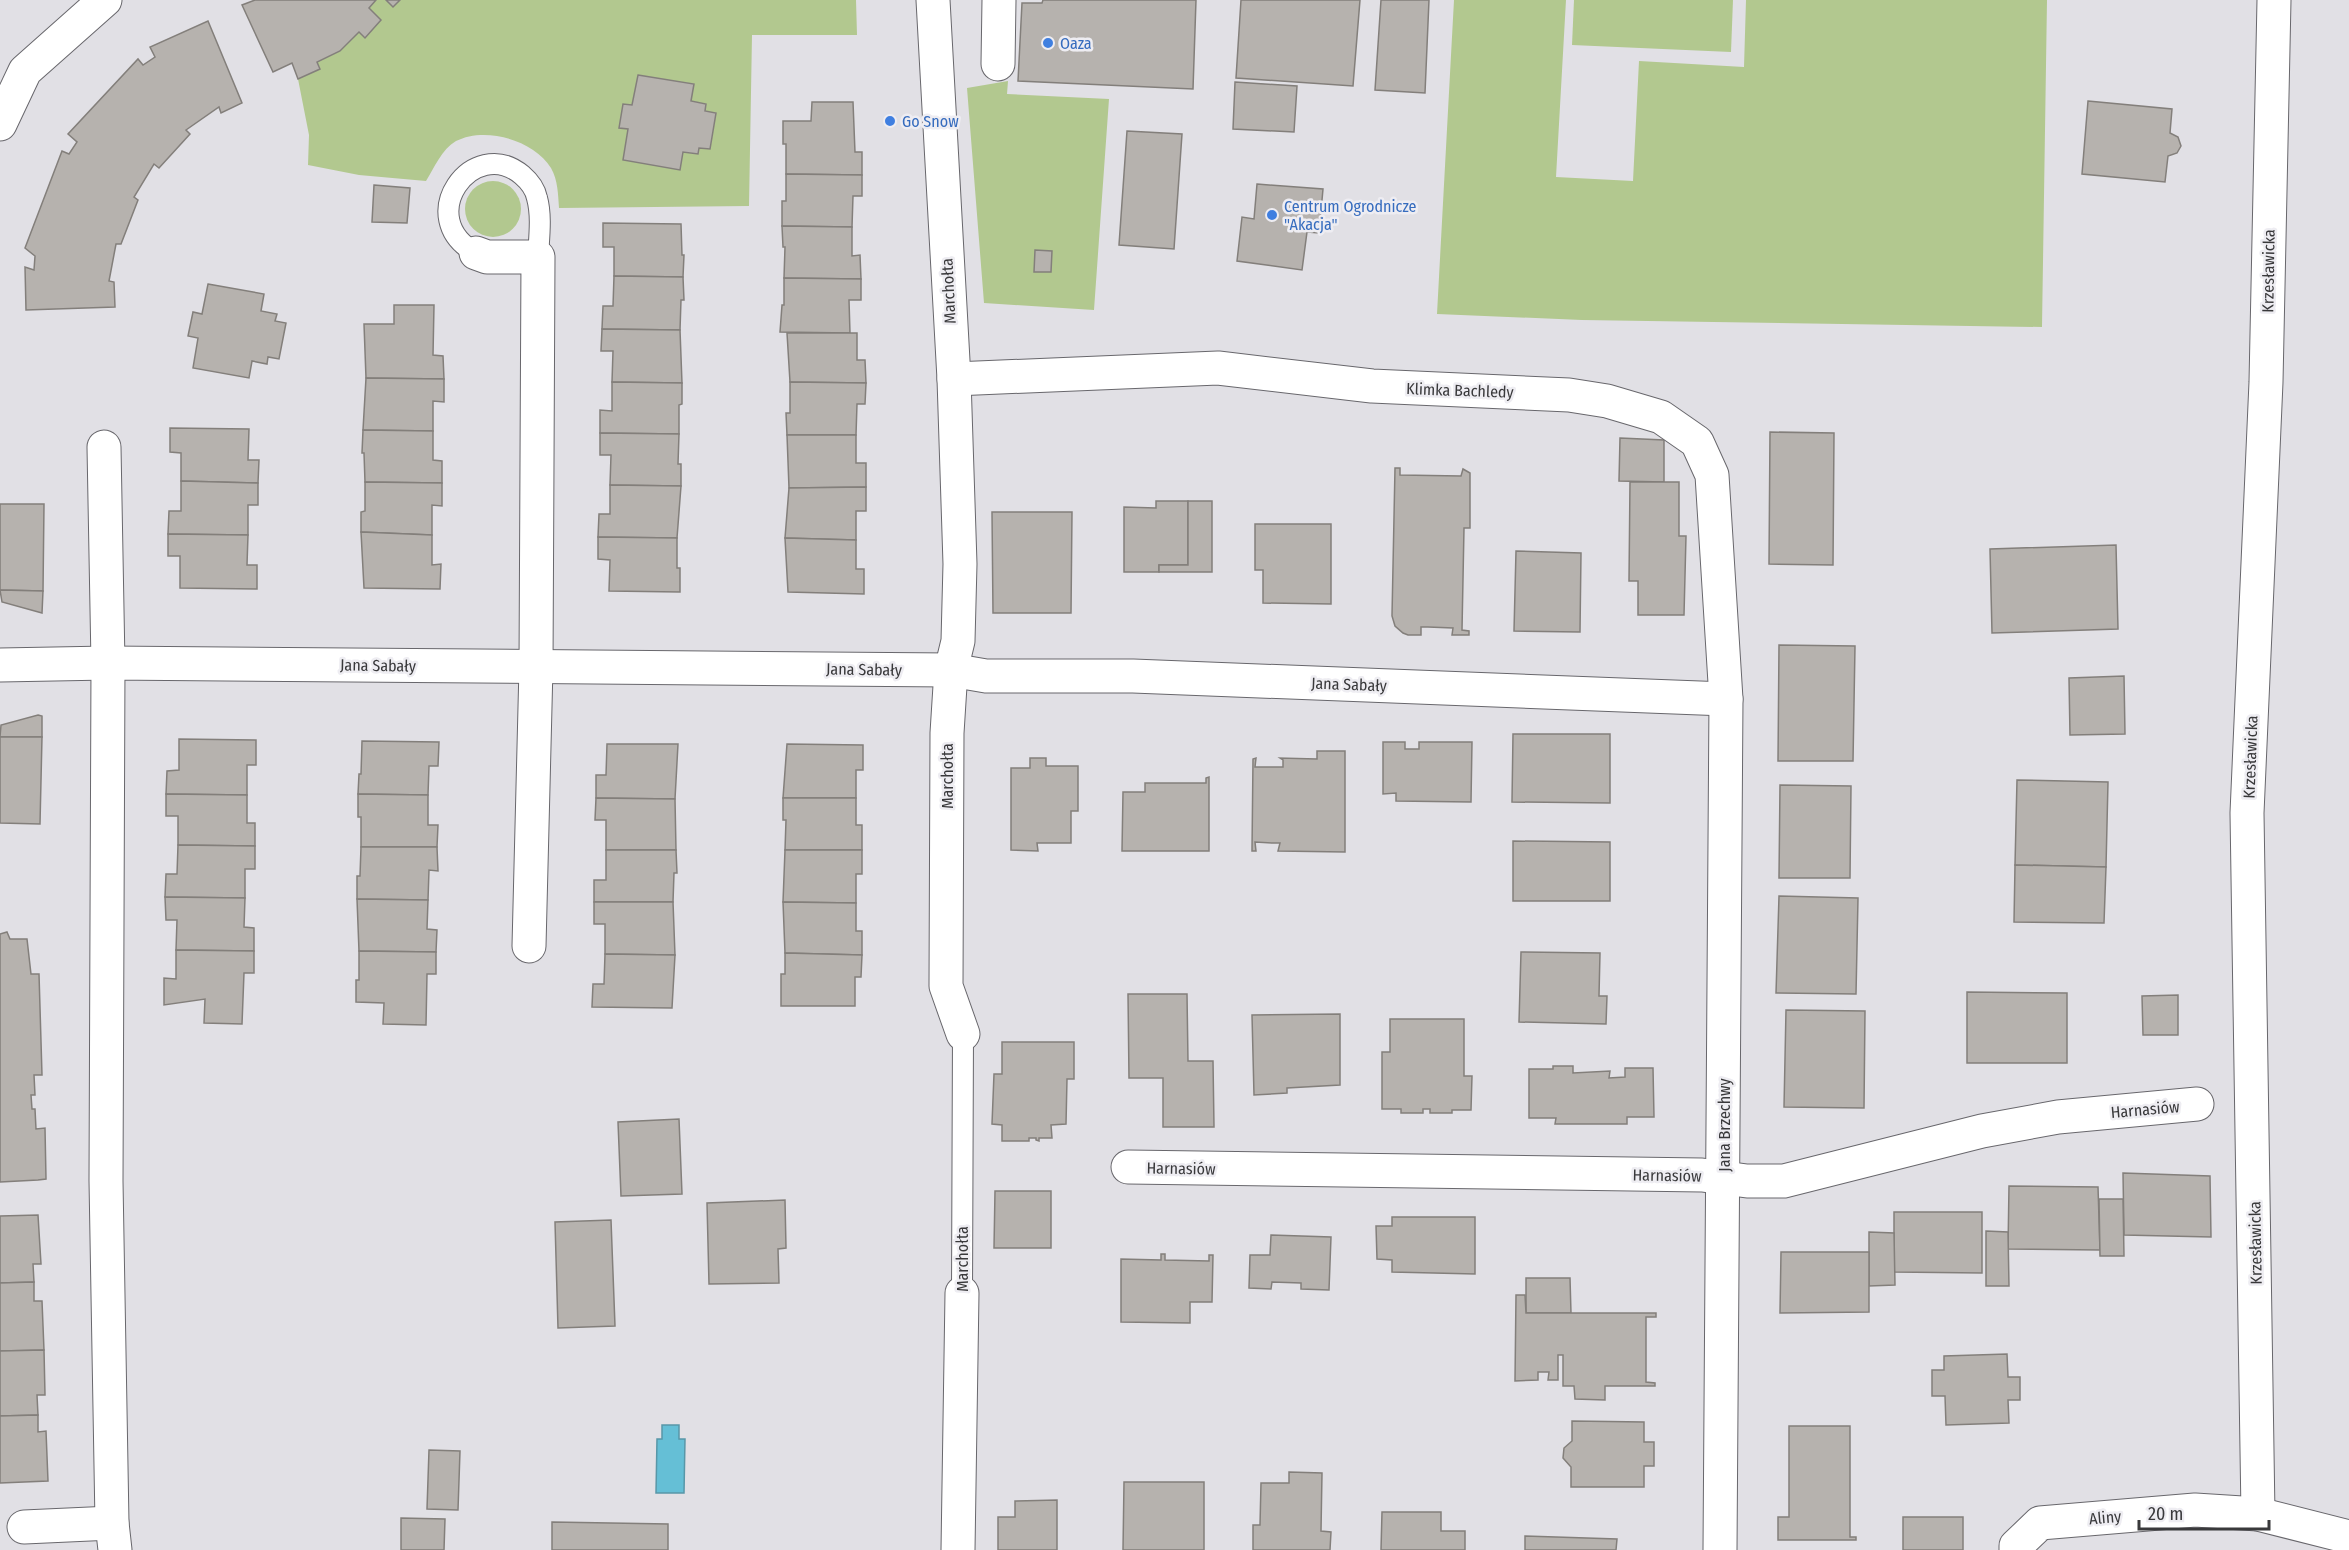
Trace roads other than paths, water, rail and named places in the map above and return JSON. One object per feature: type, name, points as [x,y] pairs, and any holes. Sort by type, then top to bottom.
[{"type":"street","points":[[0,124],[25,71],[105,0]]},
{"type":"street","name":"Marchołta","points":[[933,0],[954,379],[960,564],[958,641],[951,670],[947,733],[946,986],[963,1034]]},
{"type":"street","points":[[998,64],[999,0]]},
{"type":"street","name":"Krzesławicka","points":[[2258,1514],[2247,813],[2266,382],[2274,0]]},
{"type":"street","points":[[476,253],[488,257],[538,257],[536,667],[529,946]]},
{"type":"street","name":"Klimka Bachledy","points":[[954,379],[1218,368],[1372,386],[1569,395],[1607,401],[1661,417],[1697,442],[1712,475],[1726,699]]},
{"type":"street","points":[[24,1527],[113,1537],[106,1181],[108,663],[104,447]]},
{"type":"street","name":"Jana Sabały","points":[[0,664],[951,670],[986,676],[1133,676],[1726,699]]},
{"type":"street","name":"Jana Brzechwy","points":[[1720,1550],[1726,699]]},
{"type":"street","name":"Harnasiów","points":[[1128,1167],[1702,1175],[1746,1181],[1784,1181],[1982,1131],[2058,1117],[2197,1104]]},
{"type":"street","name":"Marchołta","points":[[958,1550],[962,1293]]},
{"type":"street","name":"Aliny","points":[[2016,1550],[2016,1546],[2040,1523],[2195,1510],[2258,1514],[2349,1537]]},
{"type":"lane","points":[[476,253],[458,240],[448,219],[450,196],[462,177],[472,170],[494,165],[516,171],[533,186],[539,208],[538,257]]},
{"type":"lane","name":"Marchołta","points":[[962,1293],[963,1034]]},
{"type":"water","points":[[662,1425],[679,1425],[679,1439],[685,1439],[684,1493],[656,1493],[657,1439],[662,1439]]},
{"type":"place","name":"Oaza","points":[[1048,43]]},
{"type":"place","name":"Go Snow","points":[[890,121]]},
{"type":"place","name":"Centrum Ogrodnicze \"Akacja\"","points":[[1272,215]]}]
